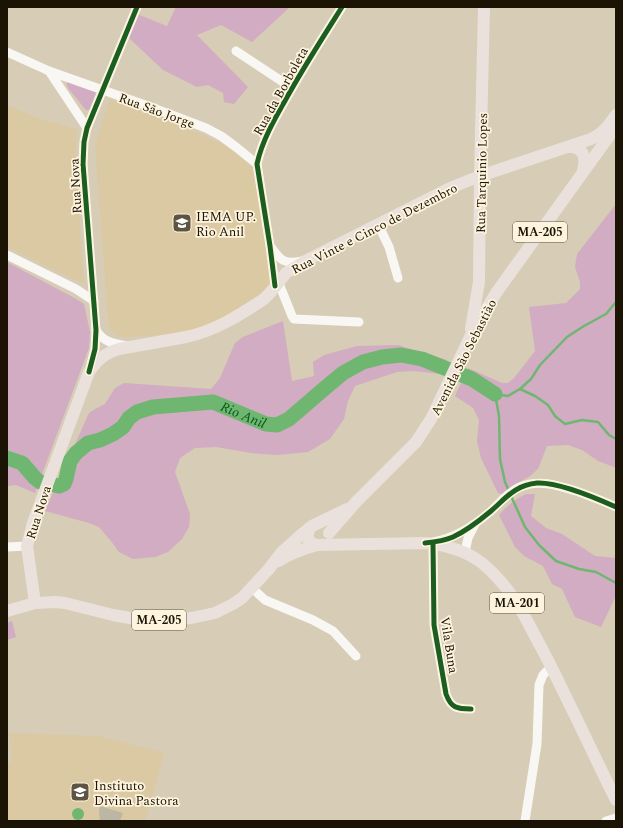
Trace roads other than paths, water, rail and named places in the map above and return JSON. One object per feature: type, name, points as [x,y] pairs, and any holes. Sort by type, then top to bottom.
[{"type":"main road","name":"Rua Tarquinio Lopes","points":[[470,338],[480,282],[480,176],[484,7]]},
{"type":"main road","name":"Avenida São Sebastião","points":[[329,534],[357,501],[416,442],[431,419],[470,338],[496,293],[583,171],[611,128],[616,115]]},
{"type":"main road","name":"Rua Vinte e Cinco de Dezembro","points":[[89,372],[98,360],[106,353],[131,346],[191,336],[214,328],[264,299],[286,273],[307,260],[441,192],[480,176],[596,137],[611,128]]},
{"type":"main road","points":[[569,147],[577,148],[582,153],[584,159],[583,171]]},
{"type":"main road","points":[[480,282],[480,287],[484,292],[490,295],[496,293]]},
{"type":"main road","name":"Rua Nova","points":[[35,604],[27,546],[38,505],[52,472],[89,372]]},
{"type":"main road","name":"Avenida São Sebastião","points":[[312,526],[344,511],[357,501]]},
{"type":"main road","points":[[318,545],[311,543],[308,538],[308,531],[312,526],[319,524],[325,526],[329,534]]},
{"type":"main road","name":"MA-205","points":[[7,611],[45,602],[60,603],[141,620],[191,618],[215,613],[242,598],[289,545],[312,526]]},
{"type":"main road","name":"MA-205","points":[[268,570],[287,556],[326,541],[329,534]]},
{"type":"main road","name":"MA-201","points":[[329,534],[343,542],[367,544]]},
{"type":"main road","name":"MA-201","points":[[318,545],[430,543],[448,546],[465,552],[482,563],[494,574],[510,593],[524,613],[614,793]]},
{"type":"street","name":"Rua Nova","points":[[89,372],[95,349],[96,330],[84,164],[84,142],[88,128],[137,7]]},
{"type":"street","name":"Rua da Borboleta","points":[[342,7],[292,88],[274,121],[262,145],[257,164],[277,284],[292,316],[294,319],[359,322]]},
{"type":"street","points":[[236,51],[292,88]]},
{"type":"street","name":"Rua São Jorge","points":[[7,52],[49,71],[206,128],[221,136],[257,164]]},
{"type":"street","points":[[49,71],[88,128]]},
{"type":"street","points":[[378,224],[388,247],[398,278]]},
{"type":"street","points":[[270,246],[279,258],[287,262],[294,263],[307,260]]},
{"type":"street","points":[[7,255],[76,290],[94,301]]},
{"type":"street","name":"Rua Vinte e Cinco de Dezembro","points":[[96,330],[101,337],[108,342],[131,346]]},
{"type":"street","points":[[430,543],[453,537],[476,523],[514,490],[532,484],[542,483],[555,485],[616,507]]},
{"type":"street","points":[[465,552],[468,538],[476,523]]},
{"type":"street","name":"Vila Buna","points":[[430,543],[434,625],[446,694],[449,702],[453,706],[459,708],[471,708]]},
{"type":"street","points":[[7,547],[27,546]]},
{"type":"street","points":[[252,588],[265,600],[312,620],[333,631],[356,656]]},
{"type":"street","points":[[525,821],[537,744],[539,685],[543,675],[552,668]]},
{"type":"street","points":[[606,821],[616,818]]},
{"type":"waterway","points":[[509,491],[505,482],[500,459],[499,416],[495,394],[508,396],[520,389],[531,379],[540,365],[567,337],[606,314],[616,302]]},
{"type":"waterway","name":"Rio Anil","points":[[7,458],[22,463],[40,482],[59,486],[64,484],[70,461],[76,453],[88,443],[100,440],[113,434],[123,427],[129,418],[137,412],[153,407],[213,402],[266,424],[277,425],[289,419],[343,373],[363,362],[382,357],[401,355],[422,359],[472,379],[495,394]]},
{"type":"waterway","points":[[520,389],[535,396],[548,405],[555,416],[565,424],[582,420],[598,422],[609,435],[616,439]]},
{"type":"waterway","points":[[511,496],[525,527],[539,545],[556,561],[579,569],[596,572],[616,583]]},
{"type":"place","name":"IEMA UP. Rio Anil","points":[[182,223]]},
{"type":"place","name":"Instituto Divina Pastora","points":[[80,792]]}]
